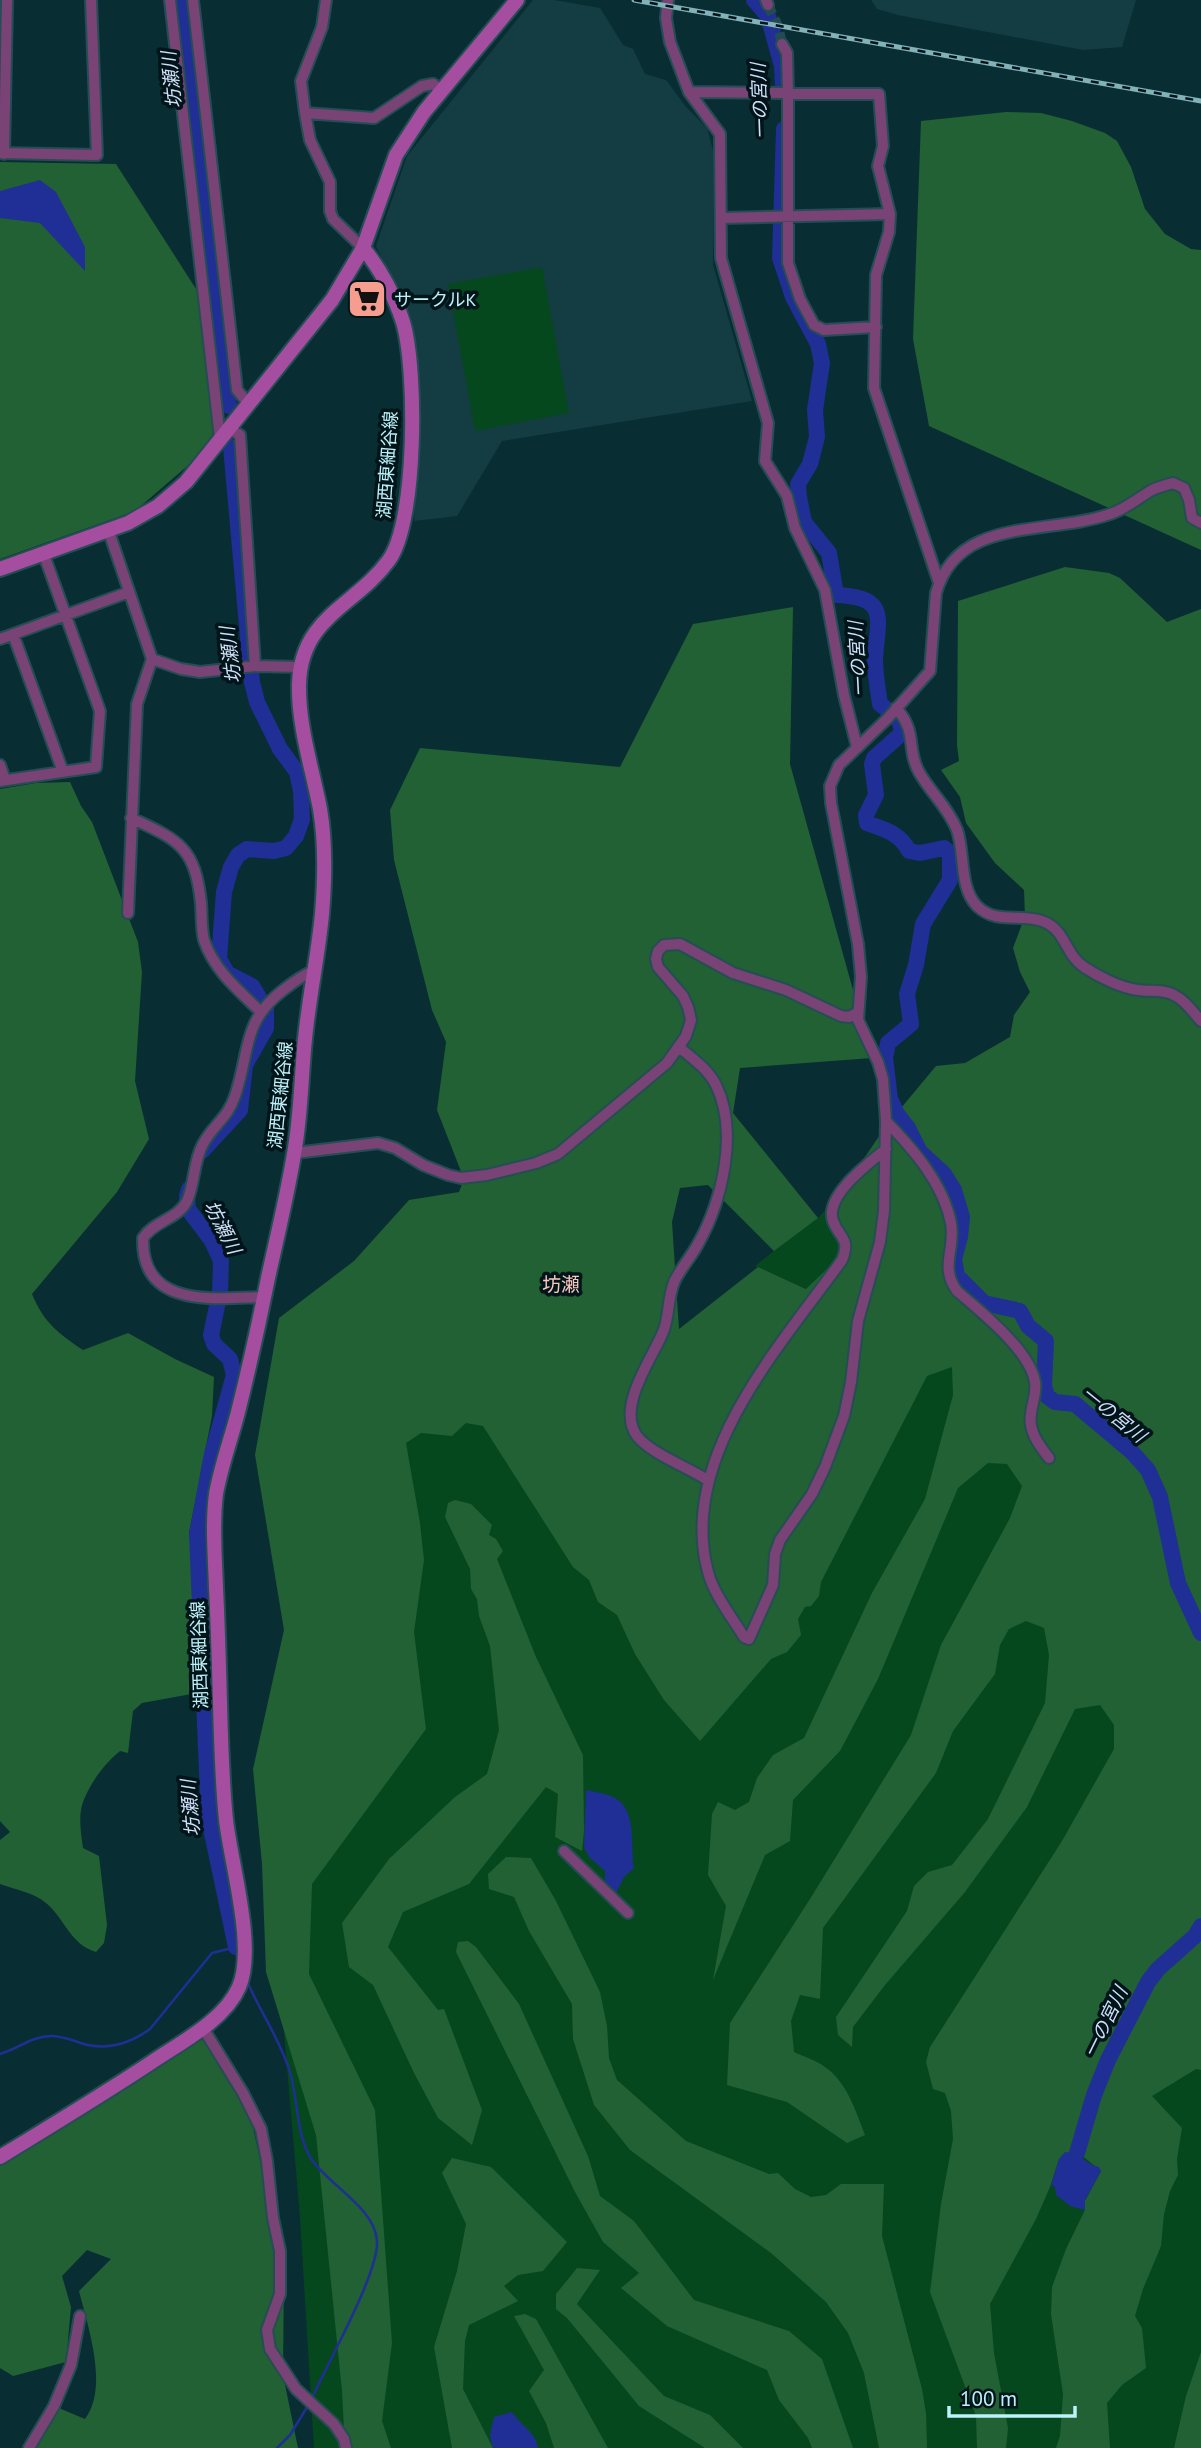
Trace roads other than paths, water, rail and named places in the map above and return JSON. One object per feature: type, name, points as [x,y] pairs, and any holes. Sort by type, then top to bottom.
[{"type":"main road","points":[[0,569],[109,532],[158,506],[186,482],[332,300],[363,248],[396,155],[425,112],[517,0]]},
{"type":"main road","name":"湖西東細谷線","points":[[0,2157],[106,2093],[203,2028],[234,1994],[239,1986],[244,1963],[241,1923],[226,1823],[221,1753],[216,1498],[295,1153],[313,971],[326,874],[321,814],[304,733],[299,688],[301,667],[311,638],[334,610],[371,580],[388,562],[402,533],[408,501],[411,419],[407,338],[401,316],[385,283],[374,261],[363,248]]},
{"type":"street","points":[[6,0],[2,154],[97,155],[91,0]]},
{"type":"street","points":[[170,0],[224,433],[240,435],[255,667]]},
{"type":"street","points":[[193,0],[237,390],[248,403]]},
{"type":"street","points":[[326,0],[322,27],[300,81],[310,141],[330,182],[330,211],[334,219],[363,248]]},
{"type":"street","points":[[668,0],[666,18],[670,42],[689,92],[720,134],[721,258],[768,423],[765,461],[787,495],[795,528],[825,590],[844,695],[857,747]]},
{"type":"street","points":[[782,44],[787,53],[788,263],[800,299],[814,325],[824,330],[876,327]]},
{"type":"street","points":[[305,113],[374,118],[422,86],[433,84],[442,91]]},
{"type":"street","points":[[689,92],[879,94],[883,146],[878,166],[890,214],[889,232],[876,275],[874,388],[939,583]]},
{"type":"street","points":[[722,218],[890,214]]},
{"type":"street","points":[[886,1149],[859,1171],[834,1201],[833,1220],[845,1237],[846,1251],[842,1260],[769,1359],[745,1397],[724,1439],[709,1480],[703,1525],[708,1574],[744,1637],[749,1639],[773,1586],[775,1554],[780,1540],[812,1494],[844,1416],[858,1321],[884,1211],[886,1149],[886,1121],[881,1070],[858,1020],[861,977],[858,944],[835,827],[830,786],[839,765],[887,719],[930,671],[936,593],[947,566],[958,553],[982,539],[1082,522],[1112,514],[1132,505],[1153,490],[1172,483],[1184,488],[1192,518],[1201,523]]},
{"type":"street","points":[[109,532],[152,659],[137,704],[128,913]]},
{"type":"street","points":[[0,765],[3,781],[96,767],[100,711],[44,555]]},
{"type":"street","points":[[0,639],[129,592]]},
{"type":"street","points":[[13,634],[62,772]]},
{"type":"street","points":[[152,659],[200,672],[255,667],[301,667]]},
{"type":"street","points":[[897,708],[906,719],[918,771],[956,827],[968,890],[974,903],[996,918],[1042,921],[1057,929],[1082,966],[1135,990],[1167,992],[1178,996],[1201,1021]]},
{"type":"street","points":[[131,818],[182,845],[191,860],[200,898],[204,939],[214,964],[260,1011]]},
{"type":"street","points":[[295,1153],[378,1143],[395,1148],[423,1165],[460,1178],[487,1175],[536,1163],[558,1154],[667,1063],[680,1047],[691,1020],[683,996],[658,967],[657,951],[664,945],[680,944],[733,973],[786,990],[841,1016],[849,1017],[857,1013]]},
{"type":"street","points":[[264,1297],[213,1298],[173,1293],[157,1281],[148,1266],[142,1244],[147,1232],[179,1212],[188,1198],[195,1163],[202,1145],[228,1114],[236,1095],[248,1040],[260,1011],[301,976],[313,971]]},
{"type":"street","points":[[680,1047],[705,1069],[716,1084],[724,1108],[727,1142],[722,1181],[715,1205],[698,1244],[674,1281],[664,1330],[631,1405],[632,1426],[637,1436],[648,1446],[709,1480]]},
{"type":"street","points":[[886,1121],[926,1167],[942,1199],[951,1222],[949,1280],[957,1291],[1019,1350],[1035,1378],[1036,1392],[1030,1425],[1049,1458]]},
{"type":"street","points":[[564,1851],[628,1913]]},
{"type":"street","points":[[203,2028],[243,2093],[261,2129],[268,2161],[273,2218],[280,2251],[280,2294],[267,2330],[270,2349],[296,2389],[334,2424],[344,2439],[346,2448]]},
{"type":"street","points":[[29,2448],[54,2406],[71,2365],[80,2316]]},
{"type":"waterway","name":"坊瀬川","points":[[183,0],[229,406]]},
{"type":"waterway","name":"一の宮川","points":[[754,0],[768,16],[782,66],[783,85]]},
{"type":"waterway","name":"一の宮川","points":[[784,129],[780,258],[793,297],[818,344],[822,363],[815,410],[817,437],[810,464],[798,484],[799,497],[804,522],[829,553],[836,595],[866,600],[877,613],[875,665],[880,704],[901,724],[901,734],[874,758],[872,764],[876,795],[866,815],[867,823],[897,836],[909,851],[920,853],[944,848],[950,853],[950,880],[923,924],[916,965],[907,994],[911,1024],[888,1043],[885,1058],[890,1099],[920,1152],[944,1174],[954,1190],[962,1217],[954,1259],[957,1276],[984,1303],[1020,1311],[1028,1326],[1046,1341],[1044,1386],[1047,1396],[1055,1402],[1075,1404],[1131,1451],[1148,1470],[1160,1497],[1178,1583],[1201,1633]]},
{"type":"waterway","name":"坊瀬川","points":[[202,1151],[240,1110],[245,1065],[266,1028],[266,1009],[252,986],[227,973],[219,959],[224,892],[231,867],[238,855],[247,849],[274,851],[286,848],[296,836],[302,819],[297,772],[280,749],[257,702],[252,682],[231,447]]},
{"type":"waterway","name":"坊瀬川","points":[[189,1189],[188,1209],[212,1241],[221,1261],[220,1292],[211,1335],[214,1344],[230,1359],[234,1375],[212,1454],[197,1534],[209,1819],[236,1947]]},
{"type":"waterway","name":"一の宮川","points":[[1077,2153],[1094,2095],[1108,2060],[1148,1982],[1158,1969],[1195,1936],[1201,1926]]},
{"type":"waterway","points":[[0,2054],[31,2040],[51,2036],[97,2046],[113,2046],[129,2041],[150,2029],[212,1953],[236,1947],[238,1959]]},
{"type":"waterway","points":[[247,1981],[286,2060],[307,2151],[320,2169],[360,2207],[374,2229],[377,2241],[370,2274],[361,2296],[312,2398]]},
{"type":"waterway","points":[[277,2448],[290,2435],[309,2404]]},
{"type":"tunnel","points":[[768,5],[778,26],[782,44]]},
{"type":"railway","points":[[634,0],[1201,101]]},
{"type":"place","name":"サークルK","points":[[367,299]]},
{"type":"district","name":"坊瀬","points":[[561,1284]]}]
